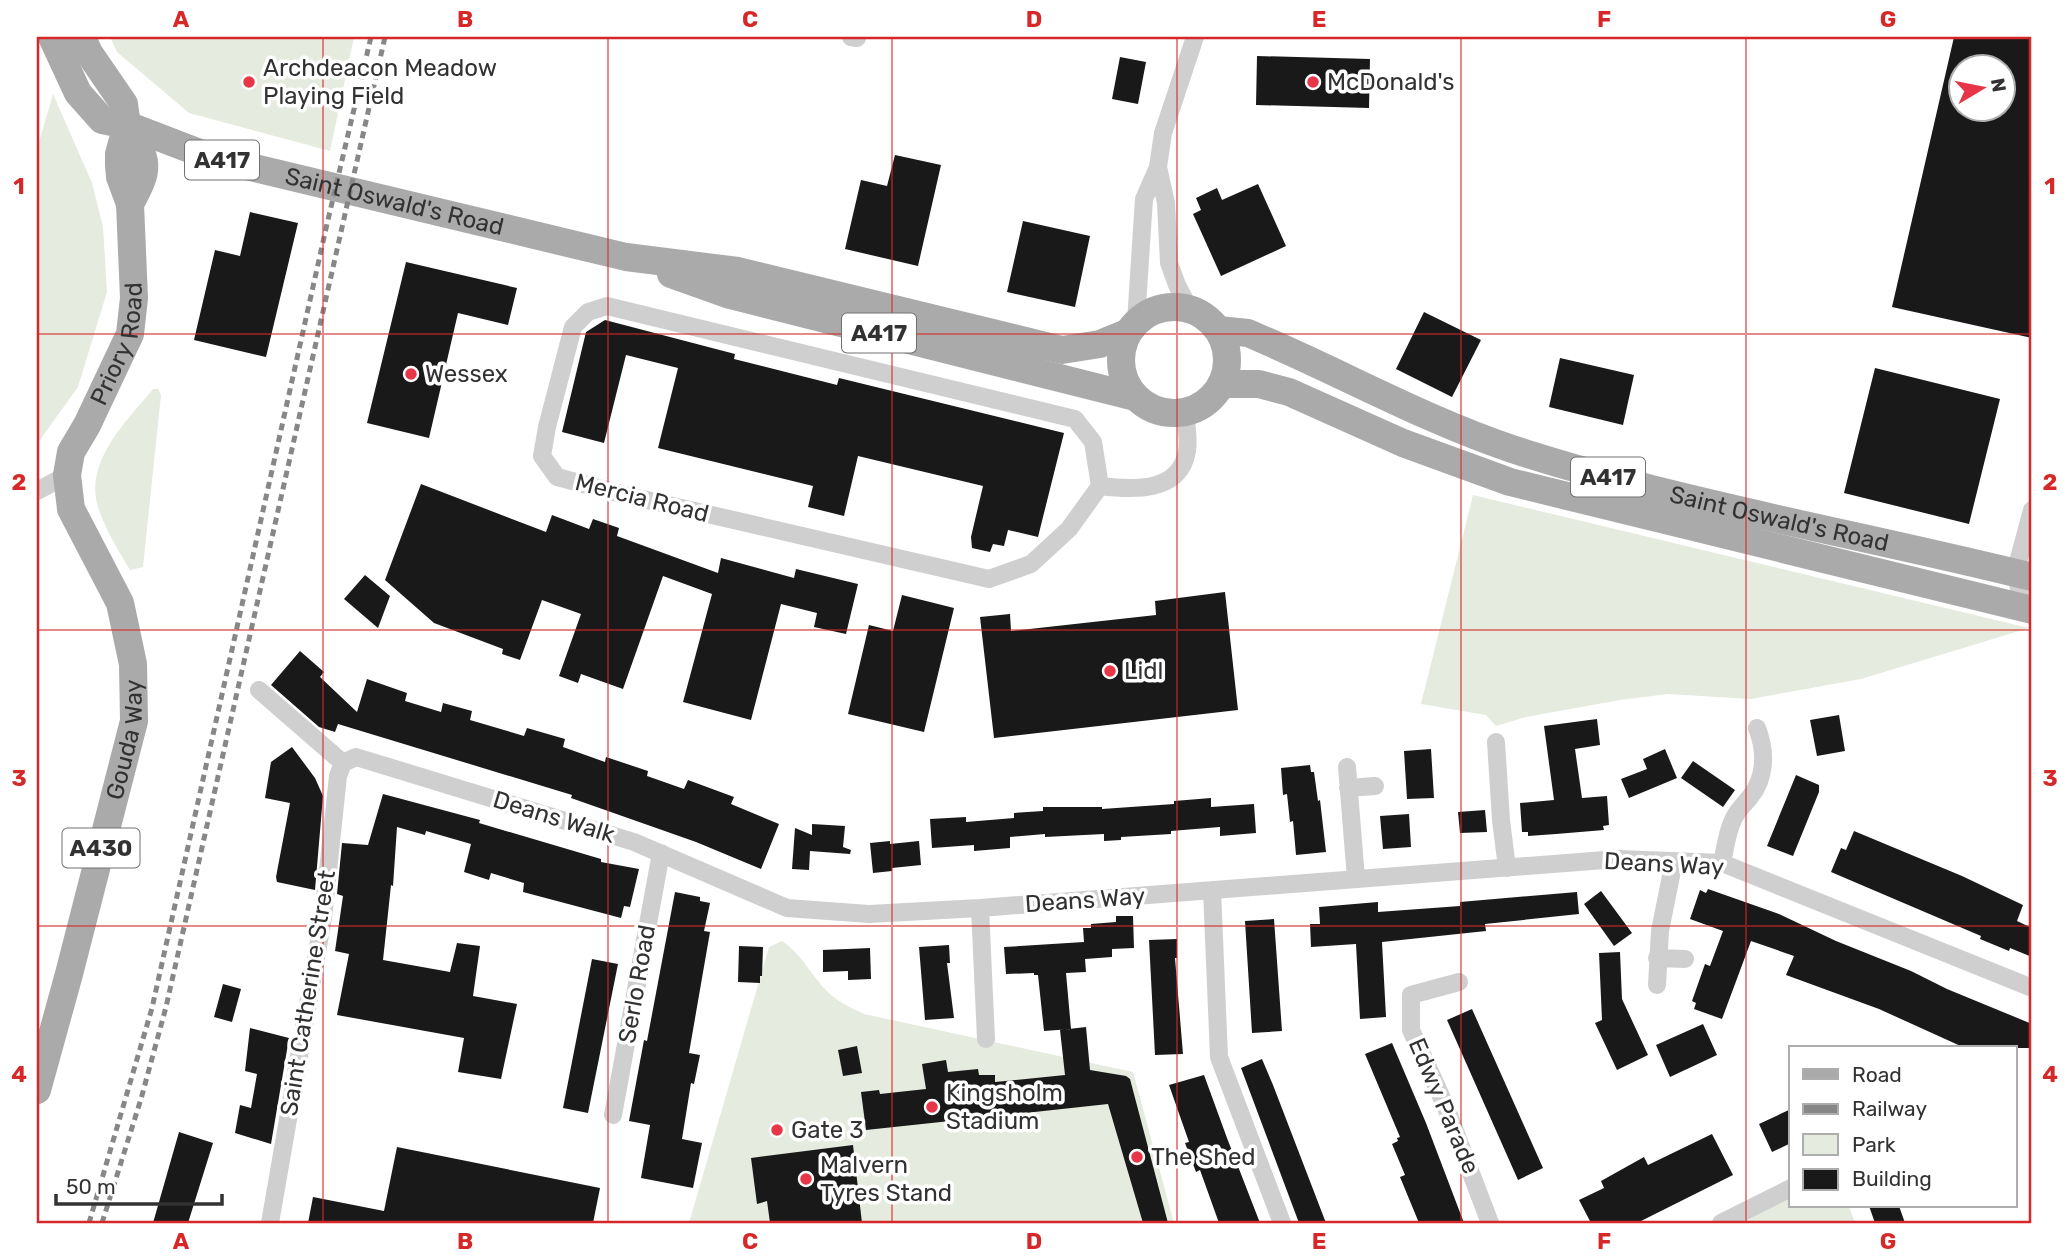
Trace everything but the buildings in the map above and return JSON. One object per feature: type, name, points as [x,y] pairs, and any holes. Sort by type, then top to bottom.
[{"type":"main road","name":"Saint Oswald's Road","points":[[51,37],[78,93],[102,120],[127,125],[214,158],[626,257],[738,271],[1062,350],[1100,344],[1132,327]]},
{"type":"main road","points":[[82,37],[89,53],[124,104],[127,125]]},
{"type":"main road","name":"Priory Road","points":[[67,475],[71,452],[92,415],[130,334],[134,298],[130,204],[120,177],[119,165],[119,154],[127,125]]},
{"type":"main road","name":"Saint Oswald's Road","points":[[626,257],[730,295],[1135,397]]},
{"type":"main road","name":"A417","points":[[1132,327],[1145,314],[1164,307],[1189,308],[1209,320],[1219,330]]},
{"type":"main road","points":[[1132,327],[1121,349],[1120,363],[1125,383],[1135,397]]},
{"type":"main road","name":"Saint Oswald's Road","points":[[1219,330],[1248,333],[1403,406],[1510,448],[1674,494],[2024,575]]},
{"type":"main road","points":[[1185,412],[1211,398],[1222,384],[1226,373],[1227,352],[1219,330]]},
{"type":"main road","name":"Saint Oswald's Road","points":[[1222,384],[1259,384],[1289,392],[1403,443],[1510,482],[2029,607]]},
{"type":"main road","name":"A417","points":[[1135,397],[1148,407],[1166,413],[1185,412]]},
{"type":"main road","name":"Gouda Way","points":[[37,1090],[134,722],[133,664],[120,603],[71,509],[67,475]]},
{"type":"street","points":[[1132,327],[1144,198],[1158,166],[1163,133],[1195,37]]},
{"type":"street","points":[[1189,60],[1209,37]]},
{"type":"street","points":[[1158,166],[1166,203],[1169,263],[1189,308]]},
{"type":"street","name":"Mercia Road","points":[[607,306],[1075,419],[1093,442],[1100,486],[1069,529],[1031,564],[989,579],[638,499],[557,477],[542,456],[573,327],[588,312],[607,306]]},
{"type":"street","points":[[1100,486],[1128,490],[1158,485],[1182,469],[1188,449],[1185,412]]},
{"type":"street","points":[[37,491],[67,475]]},
{"type":"street","points":[[2029,607],[2024,575],[2032,510]]},
{"type":"street","points":[[259,690],[343,763]]},
{"type":"street","points":[[1722,863],[1731,822],[1740,807],[1752,795],[1764,759],[1757,728]]},
{"type":"street","points":[[1496,742],[1507,868]]},
{"type":"street","name":"Deans Walk","points":[[343,763],[356,757],[634,842],[787,908],[869,914]]},
{"type":"street","name":"Saint Catherine Street","points":[[270,1223],[323,918],[338,776],[343,763]]},
{"type":"street","points":[[1346,767],[1356,878]]},
{"type":"street","points":[[1348,788],[1375,786]]},
{"type":"street","name":"Serlo Road","points":[[613,1115],[661,852]]},
{"type":"street","name":"Deans Way","points":[[869,914],[980,908],[1618,859],[1722,863],[2032,988]]},
{"type":"street","points":[[1657,985],[1657,958],[1674,861]]},
{"type":"street","points":[[1212,890],[1219,1057],[1282,1223]]},
{"type":"street","points":[[980,908],[986,1039]]},
{"type":"street","points":[[1657,958],[1685,960]]},
{"type":"street","name":"Edwy Parade","points":[[1459,982],[1411,995],[1411,1030],[1445,1105],[1490,1223]]},
{"type":"street","points":[[1721,1223],[1789,1189]]},
{"type":"green space","name":"Archdeacon Meadow Playing Field","points":[[110,37],[354,37],[330,151],[189,113],[117,52]]},
{"type":"green space","points":[[53,94],[92,183],[103,227],[107,292],[78,387],[37,444],[37,149]]},
{"type":"green space","points":[[153,389],[158,389],[161,395],[143,567],[130,570],[98,507],[95,490],[97,474],[110,443]]},
{"type":"green space","points":[[1473,495],[2029,628],[1861,679],[1751,699],[1668,694],[1620,700],[1526,717],[1496,726],[1486,715],[1421,704]]},
{"type":"green space","name":"Kingsholm Stadium","points":[[782,941],[799,957],[827,992],[864,1014],[1133,1072],[1174,1223],[689,1223],[769,947]]},
{"type":"green space","points":[[1789,1189],[1789,1208],[1850,1208],[1855,1223],[1721,1223]]},
{"type":"railway","points":[[89,1223],[152,1008],[371,37]]},
{"type":"railway","points":[[102,1223],[141,1099],[166,1007],[385,37]]},
{"type":"place","name":"Archdeacon Meadow Playing Field","points":[[249,82]]},
{"type":"place","name":"McDonald's","points":[[1313,82]]},
{"type":"place","name":"Wessex","points":[[411,374]]},
{"type":"place","name":"Lidl","points":[[1110,671]]},
{"type":"place","name":"Kingsholm Stadium","points":[[932,1107]]},
{"type":"place","name":"Gate 3","points":[[777,1130]]},
{"type":"place","name":"The Shed","points":[[1137,1157]]},
{"type":"place","name":"Malvern Tyres Stand","points":[[806,1179]]}]
